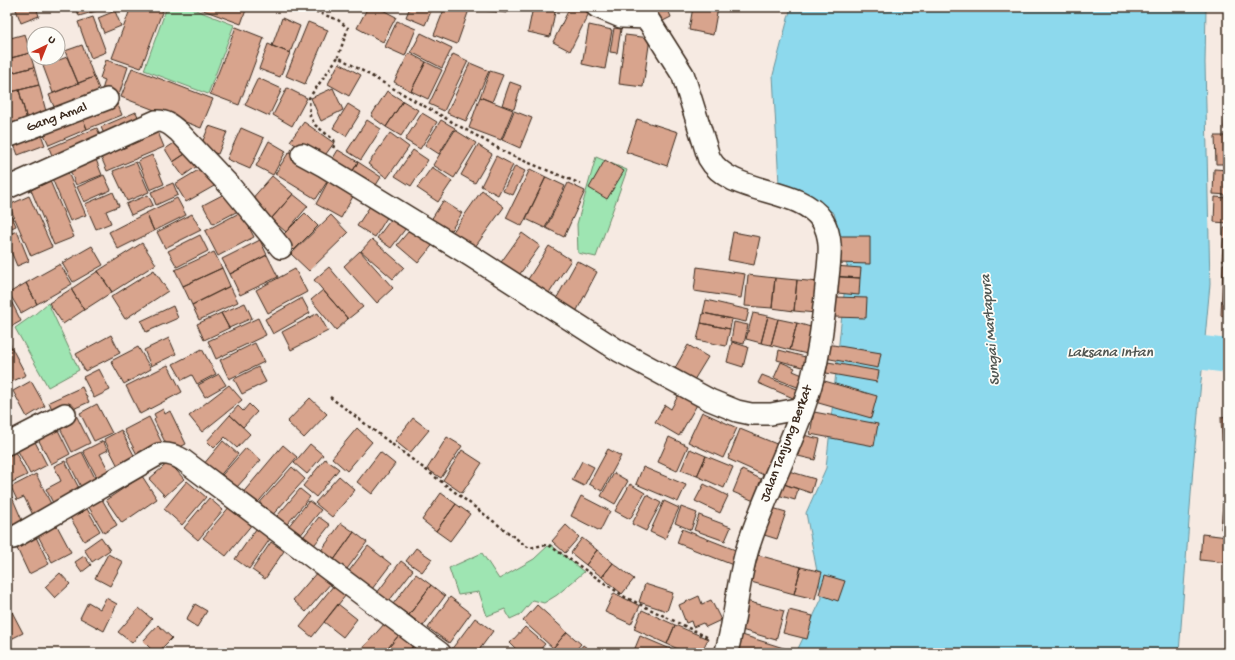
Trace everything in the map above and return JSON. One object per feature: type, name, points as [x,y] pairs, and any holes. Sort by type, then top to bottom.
[{"type":"street","points":[[597,7],[621,17],[645,13]]},
{"type":"street","name":"Jalan Tanjung Berkat","points":[[645,13],[683,75],[709,158],[713,166],[726,176],[804,204],[814,210],[828,230],[830,249],[823,321],[815,364],[803,408],[750,542],[741,571],[727,649]]},
{"type":"street","name":"Gang Amal","points":[[7,137],[107,100]]},
{"type":"street","points":[[7,188],[149,124],[160,121],[170,124],[231,187],[281,248]]},
{"type":"street","points":[[302,154],[471,256],[619,351],[710,400],[737,411],[751,414],[771,414],[803,408]]},
{"type":"street","points":[[7,444],[65,414]]},
{"type":"street","points":[[13,538],[159,454],[166,453],[175,455],[184,460],[440,653]]},
{"type":"path","points":[[304,7],[338,20],[348,28],[338,57],[309,98],[310,116],[315,125],[334,140],[335,144],[324,166]]},
{"type":"path","points":[[338,57],[512,156],[581,184]]},
{"type":"path","points":[[330,397],[526,546],[530,548],[550,546],[625,597],[713,640],[727,649]]},
{"type":"green space","points":[[167,7],[188,7],[234,25],[208,94],[144,70]]},
{"type":"green space","points":[[596,157],[627,170],[596,257],[578,253],[577,224]]},
{"type":"green space","points":[[48,303],[79,370],[48,387],[15,328]]},
{"type":"green space","points":[[550,544],[584,572],[557,595],[544,603],[533,600],[521,614],[510,619],[505,609],[487,616],[479,592],[458,595],[449,568],[482,553],[499,579],[534,559]]},
{"type":"water","name":"Sungai Martapura","points":[[791,7],[1206,7],[1205,63],[1210,284],[1193,468],[1179,653],[796,653],[822,598],[806,513],[826,468],[847,266],[834,213],[779,184],[773,75]]},
{"type":"building","points":[[15,7],[36,7],[39,16],[21,23]]},
{"type":"building","points":[[76,7],[95,7],[96,11],[79,16]]},
{"type":"building","points":[[131,7],[164,7],[141,68],[112,58]]},
{"type":"building","points":[[195,7],[247,7],[241,24]]},
{"type":"building","points":[[368,7],[377,7],[396,17],[383,42],[357,28]]},
{"type":"building","points":[[410,7],[433,7],[425,25],[406,17]]},
{"type":"building","points":[[445,7],[470,7],[457,44],[434,35]]},
{"type":"building","points":[[482,7],[508,7],[507,13],[482,10]]},
{"type":"building","points":[[533,7],[556,7],[550,37],[528,32]]},
{"type":"building","points":[[570,7],[583,7],[590,11],[570,51],[553,42]]},
{"type":"building","points":[[661,7],[667,7],[671,17],[659,23],[653,11]]},
{"type":"building","points":[[693,7],[718,7],[713,35],[689,30]]},
{"type":"building","points":[[115,11],[121,26],[104,33],[98,18]]},
{"type":"building","points":[[93,17],[106,52],[91,58],[78,22]]},
{"type":"building","points":[[282,18],[300,26],[290,53],[272,46]]},
{"type":"building","points":[[397,21],[416,29],[405,56],[385,47]]},
{"type":"building","points":[[308,22],[328,30],[305,84],[286,76]]},
{"type":"building","points":[[589,25],[612,30],[605,69],[582,64]]},
{"type":"building","points":[[236,27],[264,38],[239,105],[210,94]]},
{"type":"building","points":[[614,28],[621,29],[617,53],[610,52]]},
{"type":"building","points":[[421,33],[452,48],[442,68],[411,52]]},
{"type":"building","points":[[25,34],[26,54],[7,59],[7,39]]},
{"type":"building","points":[[625,35],[650,38],[643,87],[619,84]]},
{"type":"building","points":[[268,44],[290,53],[280,77],[259,69]]},
{"type":"building","points":[[82,45],[94,77],[78,83],[66,51]]},
{"type":"building","points":[[409,53],[426,62],[411,91],[394,82]]},
{"type":"building","points":[[26,54],[26,66],[34,67],[7,74],[7,59]]},
{"type":"building","points":[[453,54],[468,61],[444,111],[429,104]]},
{"type":"building","points":[[66,57],[78,83],[53,93],[43,66],[66,66]]},
{"type":"building","points":[[106,60],[128,67],[119,95],[102,90],[105,80],[100,78]]},
{"type":"building","points":[[426,62],[442,70],[428,99],[411,91]]},
{"type":"building","points":[[339,63],[361,75],[349,96],[328,84]]},
{"type":"building","points":[[470,63],[489,71],[466,121],[447,113]]},
{"type":"building","points":[[34,67],[39,85],[7,93],[7,74]]},
{"type":"building","points":[[132,68],[213,99],[201,128],[121,97]]},
{"type":"building","points":[[490,71],[503,75],[492,102],[480,97]]},
{"type":"building","points":[[94,77],[103,98],[58,116],[49,95]]},
{"type":"building","points":[[258,78],[282,89],[269,116],[245,105]]},
{"type":"building","points":[[510,82],[521,86],[514,109],[502,105]]},
{"type":"building","points":[[39,85],[47,115],[27,120],[19,90]]},
{"type":"building","points":[[287,88],[307,98],[292,126],[273,115]]},
{"type":"building","points":[[333,88],[343,110],[321,121],[311,98]]},
{"type":"building","points":[[19,90],[27,120],[10,125],[7,115],[7,93]]},
{"type":"building","points":[[387,91],[403,101],[386,127],[371,116]]},
{"type":"building","points":[[480,97],[513,110],[501,140],[469,128]]},
{"type":"building","points":[[1226,97],[1228,98],[1228,128],[1224,128]]},
{"type":"building","points":[[116,100],[122,115],[87,129],[81,114]]},
{"type":"building","points":[[403,101],[418,110],[401,136],[386,127]]},
{"type":"building","points":[[348,104],[361,112],[346,136],[333,128]]},
{"type":"building","points":[[514,111],[532,118],[520,148],[502,140]]},
{"type":"building","points":[[136,112],[141,124],[106,139],[101,127]]},
{"type":"building","points":[[422,113],[437,122],[420,149],[405,140]]},
{"type":"building","points":[[81,114],[87,129],[49,145],[42,130]]},
{"type":"building","points":[[637,119],[678,132],[667,166],[626,152]]},
{"type":"building","points":[[367,120],[381,129],[361,160],[347,151]]},
{"type":"building","points":[[441,120],[455,128],[439,154],[425,145]]},
{"type":"building","points":[[304,122],[334,143],[320,162],[290,141]]},
{"type":"building","points":[[155,125],[164,147],[107,171],[98,150]]},
{"type":"building","points":[[209,126],[227,132],[218,154],[200,148]]},
{"type":"building","points":[[97,128],[103,143],[55,163],[49,148]]},
{"type":"building","points":[[241,128],[264,138],[250,169],[227,159]]},
{"type":"building","points":[[39,129],[45,145],[18,155],[12,139]]},
{"type":"building","points":[[455,130],[476,143],[454,178],[433,165]]},
{"type":"building","points":[[390,133],[409,147],[387,178],[368,164]]},
{"type":"building","points":[[1215,136],[1228,136],[1228,164],[1216,164]]},
{"type":"building","points":[[179,140],[188,152],[173,162],[165,149]]},
{"type":"building","points":[[269,141],[286,151],[273,175],[256,166]]},
{"type":"building","points":[[478,145],[492,154],[475,183],[461,175]]},
{"type":"building","points":[[191,150],[200,164],[183,176],[173,162]]},
{"type":"building","points":[[338,150],[358,162],[350,176],[330,163]]},
{"type":"building","points":[[413,150],[428,160],[411,186],[395,176]]},
{"type":"building","points":[[289,152],[330,177],[316,199],[275,174]]},
{"type":"building","points":[[152,155],[164,184],[150,190],[138,161]]},
{"type":"building","points":[[496,156],[513,165],[498,195],[481,186]]},
{"type":"building","points":[[95,157],[102,175],[76,185],[69,168]]},
{"type":"building","points":[[605,160],[624,171],[607,199],[589,188]]},
{"type":"building","points":[[136,162],[149,192],[127,201],[113,171]]},
{"type":"building","points":[[358,162],[381,177],[373,190],[350,176]]},
{"type":"building","points":[[205,166],[216,185],[186,202],[175,184]]},
{"type":"building","points":[[515,166],[525,171],[513,195],[503,191]]},
{"type":"building","points":[[432,167],[452,181],[438,202],[417,188]]},
{"type":"building","points":[[530,169],[546,177],[522,226],[506,218]]},
{"type":"building","points":[[1214,169],[1228,170],[1228,195],[1213,194]]},
{"type":"building","points":[[67,170],[86,215],[70,221],[51,176]]},
{"type":"building","points":[[104,175],[111,190],[84,202],[77,187]]},
{"type":"building","points":[[272,176],[293,194],[271,219],[250,201]]},
{"type":"building","points":[[331,176],[356,191],[341,218],[316,204]]},
{"type":"building","points":[[546,177],[565,186],[545,228],[526,219]]},
{"type":"building","points":[[50,181],[74,237],[54,245],[31,190]]},
{"type":"building","points":[[173,183],[178,195],[156,205],[151,192]]},
{"type":"building","points":[[568,183],[585,191],[564,237],[546,228]]},
{"type":"building","points":[[482,190],[504,207],[472,251],[450,236]]},
{"type":"building","points":[[113,192],[119,206],[106,211],[111,223],[96,229],[85,204]]},
{"type":"building","points":[[228,192],[238,211],[213,224],[203,205]]},
{"type":"building","points":[[293,194],[308,206],[286,232],[271,219]]},
{"type":"building","points":[[148,195],[153,205],[131,215],[126,204]]},
{"type":"building","points":[[29,196],[52,247],[31,256],[9,205]]},
{"type":"building","points":[[1215,197],[1228,198],[1228,223],[1214,222]]},
{"type":"building","points":[[177,198],[186,215],[154,231],[146,213]]},
{"type":"building","points":[[374,200],[391,211],[375,237],[357,226]]},
{"type":"building","points":[[443,201],[462,213],[448,235],[429,223]]},
{"type":"building","points":[[7,205],[16,226],[7,230]]},
{"type":"building","points":[[241,212],[254,237],[218,256],[205,231]]},
{"type":"building","points":[[146,213],[154,231],[118,249],[109,232]]},
{"type":"building","points":[[305,213],[318,226],[294,250],[281,237]]},
{"type":"building","points":[[192,214],[201,230],[165,248],[157,232]]},
{"type":"building","points":[[331,215],[348,233],[309,271],[291,254]]},
{"type":"building","points":[[392,218],[406,228],[391,248],[377,238]]},
{"type":"building","points":[[414,225],[435,242],[418,263],[397,245]]},
{"type":"building","points":[[1224,228],[1228,228],[1228,260],[1222,260]]},
{"type":"building","points":[[17,231],[29,261],[17,266],[7,242],[7,235]]},
{"type":"building","points":[[733,232],[760,237],[754,265],[728,260]]},
{"type":"building","points":[[522,233],[540,246],[517,278],[499,265]]},
{"type":"building","points":[[200,235],[208,251],[177,267],[168,251]]},
{"type":"building","points":[[838,236],[870,236],[870,264],[837,263]]},
{"type":"building","points":[[372,239],[404,267],[393,279],[361,251]]},
{"type":"building","points":[[260,240],[267,255],[230,274],[222,259]]},
{"type":"building","points":[[142,243],[156,264],[112,292],[98,271]]},
{"type":"building","points":[[92,246],[103,265],[73,282],[62,263]]},
{"type":"building","points":[[549,246],[571,260],[546,298],[525,284]]},
{"type":"building","points":[[360,251],[393,288],[377,303],[344,266]]},
{"type":"building","points":[[214,252],[222,268],[183,286],[175,270]]},
{"type":"building","points":[[267,255],[278,277],[240,295],[230,274]]},
{"type":"building","points":[[577,261],[597,272],[576,312],[555,301]]},
{"type":"building","points":[[60,264],[72,284],[37,304],[26,283]]},
{"type":"building","points":[[1223,264],[1228,264],[1228,316],[1221,316]]},
{"type":"building","points":[[835,266],[861,268],[860,278],[835,276]]},
{"type":"building","points":[[329,267],[363,307],[348,319],[314,280]]},
{"type":"building","points":[[697,267],[745,274],[741,298],[694,291]]},
{"type":"building","points":[[222,268],[230,286],[192,305],[183,286]]},
{"type":"building","points":[[295,269],[307,292],[268,313],[256,290]]},
{"type":"building","points":[[154,270],[168,291],[125,319],[111,297]]},
{"type":"building","points":[[98,271],[112,292],[84,310],[71,289]]},
{"type":"building","points":[[748,275],[775,278],[772,308],[745,306]]},
{"type":"building","points":[[838,277],[860,278],[859,295],[837,293]]},
{"type":"building","points":[[775,278],[797,280],[794,311],[772,308]]},
{"type":"building","points":[[797,280],[819,282],[816,313],[794,311]]},
{"type":"building","points":[[26,283],[37,304],[21,313],[9,293]]},
{"type":"building","points":[[230,286],[238,302],[199,320],[192,305]]},
{"type":"building","points":[[71,289],[84,310],[63,324],[49,303]]},
{"type":"building","points":[[323,290],[348,319],[336,330],[311,300]]},
{"type":"building","points":[[8,295],[21,321],[7,329],[7,296]]},
{"type":"building","points":[[835,297],[867,298],[866,318],[834,317]]},
{"type":"building","points":[[302,298],[310,313],[273,334],[265,319]]},
{"type":"building","points":[[706,300],[749,310],[746,322],[703,313]]},
{"type":"building","points":[[245,303],[252,318],[229,328],[221,313]]},
{"type":"building","points":[[173,306],[178,318],[146,332],[141,321]]},
{"type":"building","points":[[221,313],[229,328],[204,340],[197,324]]},
{"type":"building","points":[[318,313],[328,331],[291,350],[282,332]]},
{"type":"building","points":[[703,313],[732,319],[730,329],[701,323]]},
{"type":"building","points":[[753,313],[768,316],[761,343],[746,339]]},
{"type":"building","points":[[768,316],[778,319],[771,345],[761,343]]},
{"type":"building","points":[[258,318],[266,335],[216,359],[208,341]]},
{"type":"building","points":[[778,319],[797,323],[790,350],[771,345]]},
{"type":"building","points":[[734,322],[748,325],[744,344],[731,341]]},
{"type":"building","points":[[701,323],[730,329],[726,346],[697,340]]},
{"type":"building","points":[[797,323],[814,328],[807,354],[790,350]]},
{"type":"building","points":[[111,335],[120,353],[85,371],[76,354]]},
{"type":"building","points":[[169,338],[176,354],[151,366],[144,350]]},
{"type":"building","points":[[7,339],[26,375],[9,383],[7,379]]},
{"type":"building","points":[[732,342],[748,347],[743,367],[727,362]]},
{"type":"building","points":[[255,343],[264,362],[229,379],[220,360]]},
{"type":"building","points":[[827,344],[881,353],[878,368],[825,358]]},
{"type":"building","points":[[688,345],[708,357],[694,380],[675,368]]},
{"type":"building","points":[[138,347],[151,369],[124,384],[111,361]]},
{"type":"building","points":[[202,349],[216,374],[197,384],[192,375],[182,380],[173,364]]},
{"type":"building","points":[[779,350],[809,358],[806,368],[777,360]]},
{"type":"building","points":[[781,362],[795,368],[793,371],[805,376],[800,388],[774,378]]},
{"type":"building","points":[[828,362],[879,371],[877,382],[826,373]]},
{"type":"building","points":[[168,365],[182,392],[140,414],[126,386]]},
{"type":"building","points":[[258,367],[266,382],[242,394],[234,379]]},
{"type":"building","points":[[99,369],[110,390],[94,398],[83,377]]},
{"type":"building","points":[[219,374],[226,385],[205,397],[198,385]]},
{"type":"building","points":[[762,375],[797,389],[793,398],[758,383]]},
{"type":"building","points":[[821,380],[877,396],[871,418],[815,402]]},
{"type":"building","points":[[31,381],[45,406],[27,417],[13,391]]},
{"type":"building","points":[[229,385],[242,400],[202,432],[189,416]]},
{"type":"building","points":[[82,387],[89,402],[55,417],[49,402]]},
{"type":"building","points":[[680,392],[698,403],[679,436],[655,422],[665,405],[671,409]]},
{"type":"building","points":[[310,398],[327,414],[304,438],[287,422]]},
{"type":"building","points":[[97,404],[112,433],[94,441],[80,413]]},
{"type":"building","points":[[249,404],[257,412],[243,427],[230,415],[238,406],[243,411]]},
{"type":"building","points":[[163,409],[165,414],[170,411],[186,444],[170,452],[154,420],[156,418],[154,414]]},
{"type":"building","points":[[702,412],[737,428],[723,458],[688,442]]},
{"type":"building","points":[[814,412],[878,424],[874,446],[810,434]]},
{"type":"building","points":[[75,413],[90,443],[72,452],[57,422]]},
{"type":"building","points":[[230,415],[250,434],[237,448],[225,437],[214,448],[207,441]]},
{"type":"building","points":[[1228,416],[1228,441],[1222,441],[1221,417]]},
{"type":"building","points":[[149,417],[165,449],[141,462],[124,430]]},
{"type":"building","points":[[413,418],[429,430],[410,453],[395,441]]},
{"type":"building","points":[[56,426],[70,454],[51,464],[36,435]]},
{"type":"building","points":[[357,428],[372,442],[347,471],[332,458]]},
{"type":"building","points":[[740,429],[779,445],[766,476],[728,459]]},
{"type":"building","points":[[121,430],[139,465],[122,474],[104,439]]},
{"type":"building","points":[[803,435],[820,439],[815,460],[798,456]]},
{"type":"building","points":[[32,436],[47,465],[30,474],[15,445]]},
{"type":"building","points":[[447,437],[462,446],[441,478],[427,469]]},
{"type":"building","points":[[669,437],[688,446],[677,471],[658,462]]},
{"type":"building","points":[[103,441],[108,450],[100,454],[113,479],[101,485],[83,451]]},
{"type":"building","points":[[223,441],[238,454],[218,478],[203,465]]},
{"type":"building","points":[[310,444],[323,455],[307,474],[294,463]]},
{"type":"building","points":[[283,445],[297,457],[254,507],[241,495]]},
{"type":"building","points":[[12,446],[27,475],[8,484],[7,448]]},
{"type":"building","points":[[246,448],[261,460],[237,487],[222,475]]},
{"type":"building","points":[[608,449],[621,456],[602,491],[589,484]]},
{"type":"building","points":[[690,449],[706,456],[697,476],[681,470]]},
{"type":"building","points":[[462,450],[482,463],[462,493],[443,480]]},
{"type":"building","points":[[82,452],[99,486],[84,493],[67,459]]},
{"type":"building","points":[[380,452],[395,464],[372,494],[357,482]]},
{"type":"building","points":[[706,456],[733,467],[724,488],[697,476]]},
{"type":"building","points":[[325,459],[339,469],[316,497],[303,486]]},
{"type":"building","points":[[65,461],[82,494],[55,507],[46,489],[61,481],[54,466]]},
{"type":"building","points":[[582,461],[594,467],[584,486],[572,480]]},
{"type":"building","points":[[169,462],[184,479],[165,496],[149,479]]},
{"type":"building","points":[[292,467],[305,479],[268,520],[255,508]]},
{"type":"building","points":[[643,467],[686,485],[678,502],[636,484]]},
{"type":"building","points":[[782,469],[815,479],[811,493],[778,482]]},
{"type":"building","points":[[742,470],[763,480],[754,501],[733,492]]},
{"type":"building","points":[[614,473],[628,481],[615,504],[601,496]]},
{"type":"building","points":[[36,474],[55,512],[36,521],[24,497],[17,500],[11,487]]},
{"type":"building","points":[[142,476],[157,499],[122,523],[106,500]]},
{"type":"building","points":[[339,476],[355,490],[332,517],[315,503]]},
{"type":"building","points":[[187,481],[206,497],[182,525],[164,509]]},
{"type":"building","points":[[778,482],[798,489],[795,500],[774,494]]},
{"type":"building","points":[[630,484],[645,493],[630,519],[615,511]]},
{"type":"building","points":[[704,484],[728,496],[720,513],[695,501]]},
{"type":"building","points":[[300,489],[310,497],[282,530],[272,522]]},
{"type":"building","points":[[1224,490],[1228,491],[1228,530],[1221,529]]},
{"type":"building","points":[[441,493],[456,504],[436,531],[422,520]]},
{"type":"building","points":[[647,495],[661,503],[646,531],[632,524]]},
{"type":"building","points":[[100,496],[117,525],[104,533],[87,504]]},
{"type":"building","points":[[581,496],[610,511],[600,531],[571,516]]},
{"type":"building","points":[[12,497],[24,525],[14,529],[7,513],[7,499]]},
{"type":"building","points":[[209,498],[223,510],[198,540],[184,528]]},
{"type":"building","points":[[309,501],[321,510],[299,537],[287,528]]},
{"type":"building","points":[[664,501],[679,508],[665,539],[650,532]]},
{"type":"building","points":[[456,504],[470,514],[450,541],[436,531]]},
{"type":"building","points":[[231,505],[253,523],[226,556],[203,538]]},
{"type":"building","points":[[681,507],[697,513],[691,530],[675,523]]},
{"type":"building","points":[[769,507],[786,512],[777,539],[761,534]]},
{"type":"building","points":[[76,509],[79,514],[87,509],[100,531],[84,541],[68,514]]},
{"type":"building","points":[[699,515],[731,527],[725,541],[694,530]]},
{"type":"building","points":[[319,517],[330,525],[311,549],[300,541]]},
{"type":"building","points":[[55,522],[71,552],[52,562],[36,532]]},
{"type":"building","points":[[261,522],[275,532],[249,569],[235,559]]},
{"type":"building","points":[[341,523],[354,532],[331,564],[318,555]]},
{"type":"building","points":[[566,525],[579,537],[565,553],[552,541]]},
{"type":"building","points":[[682,529],[738,551],[733,565],[677,543]]},
{"type":"building","points":[[354,532],[367,542],[344,573],[331,564]]},
{"type":"building","points":[[34,533],[49,564],[29,574],[14,542]]},
{"type":"building","points":[[1202,534],[1228,537],[1228,563],[1200,560]]},
{"type":"building","points":[[101,537],[110,550],[92,562],[84,549]]},
{"type":"building","points":[[582,538],[597,550],[586,565],[571,553]]},
{"type":"building","points":[[271,542],[284,551],[265,579],[252,570]]},
{"type":"building","points":[[368,546],[391,564],[369,593],[346,575]]},
{"type":"building","points":[[416,548],[432,559],[422,572],[406,561]]},
{"type":"building","points":[[597,550],[613,563],[602,577],[586,565]]},
{"type":"building","points":[[108,554],[123,562],[110,586],[95,578]]},
{"type":"building","points":[[758,555],[801,567],[794,594],[751,582]]},
{"type":"building","points":[[84,556],[91,565],[82,572],[75,562]]},
{"type":"building","points":[[401,561],[413,570],[389,601],[377,593]]},
{"type":"building","points":[[613,563],[634,579],[622,594],[602,577]]},
{"type":"building","points":[[801,567],[822,572],[815,599],[794,594]]},
{"type":"building","points":[[318,571],[331,583],[306,612],[293,600]]},
{"type":"building","points":[[60,573],[70,584],[55,598],[45,587]]},
{"type":"building","points":[[416,574],[431,585],[409,615],[393,604]]},
{"type":"building","points":[[825,575],[845,581],[838,601],[819,594]]},
{"type":"building","points":[[645,584],[673,593],[667,611],[639,602]]},
{"type":"building","points":[[334,585],[346,595],[312,637],[300,627]]},
{"type":"building","points":[[431,585],[445,596],[423,626],[409,615]]},
{"type":"building","points":[[614,593],[640,606],[631,624],[605,612]]},
{"type":"building","points":[[699,596],[702,604],[711,600],[721,620],[706,627],[703,623],[693,627],[691,621],[686,623],[679,605]]},
{"type":"building","points":[[450,597],[471,613],[449,643],[428,628]]},
{"type":"building","points":[[106,598],[117,604],[104,631],[80,618],[88,602],[100,609]]},
{"type":"building","points":[[746,601],[784,611],[776,640],[738,629]]},
{"type":"building","points":[[195,604],[207,611],[197,627],[186,620]]},
{"type":"building","points":[[338,604],[357,619],[343,637],[324,622]]},
{"type":"building","points":[[537,605],[567,632],[553,648],[523,621]]},
{"type":"building","points":[[139,608],[152,619],[132,643],[118,632]]},
{"type":"building","points":[[11,610],[23,633],[11,639],[7,630],[7,613]]},
{"type":"building","points":[[642,610],[675,625],[667,644],[634,629]]},
{"type":"building","points":[[789,610],[813,616],[807,639],[783,633]]},
{"type":"building","points":[[475,618],[493,631],[477,653],[455,653],[451,650]]},
{"type":"building","points":[[385,623],[399,635],[384,653],[367,653],[362,649]]},
{"type":"building","points":[[158,625],[172,638],[157,653],[155,653],[143,641]]},
{"type":"building","points":[[675,625],[708,639],[701,653],[687,653],[667,644]]},
{"type":"building","points":[[525,627],[545,644],[537,653],[512,653],[516,649],[510,643]]},
{"type":"building","points":[[567,632],[581,644],[573,653],[559,653],[553,648]]},
{"type":"building","points":[[739,634],[790,650],[790,653],[748,653],[735,649]]},
{"type":"building","points":[[399,635],[413,647],[407,653],[384,653]]},
{"type":"building","points":[[640,636],[680,653],[633,653]]},
{"type":"building","points":[[416,642],[429,653],[407,653]]},
{"type":"building","points":[[583,645],[591,651],[590,653],[577,653]]},
{"type":"waterway","name":"Laksana Intan","points":[[1157,353],[1204,353],[1228,356]]}]
